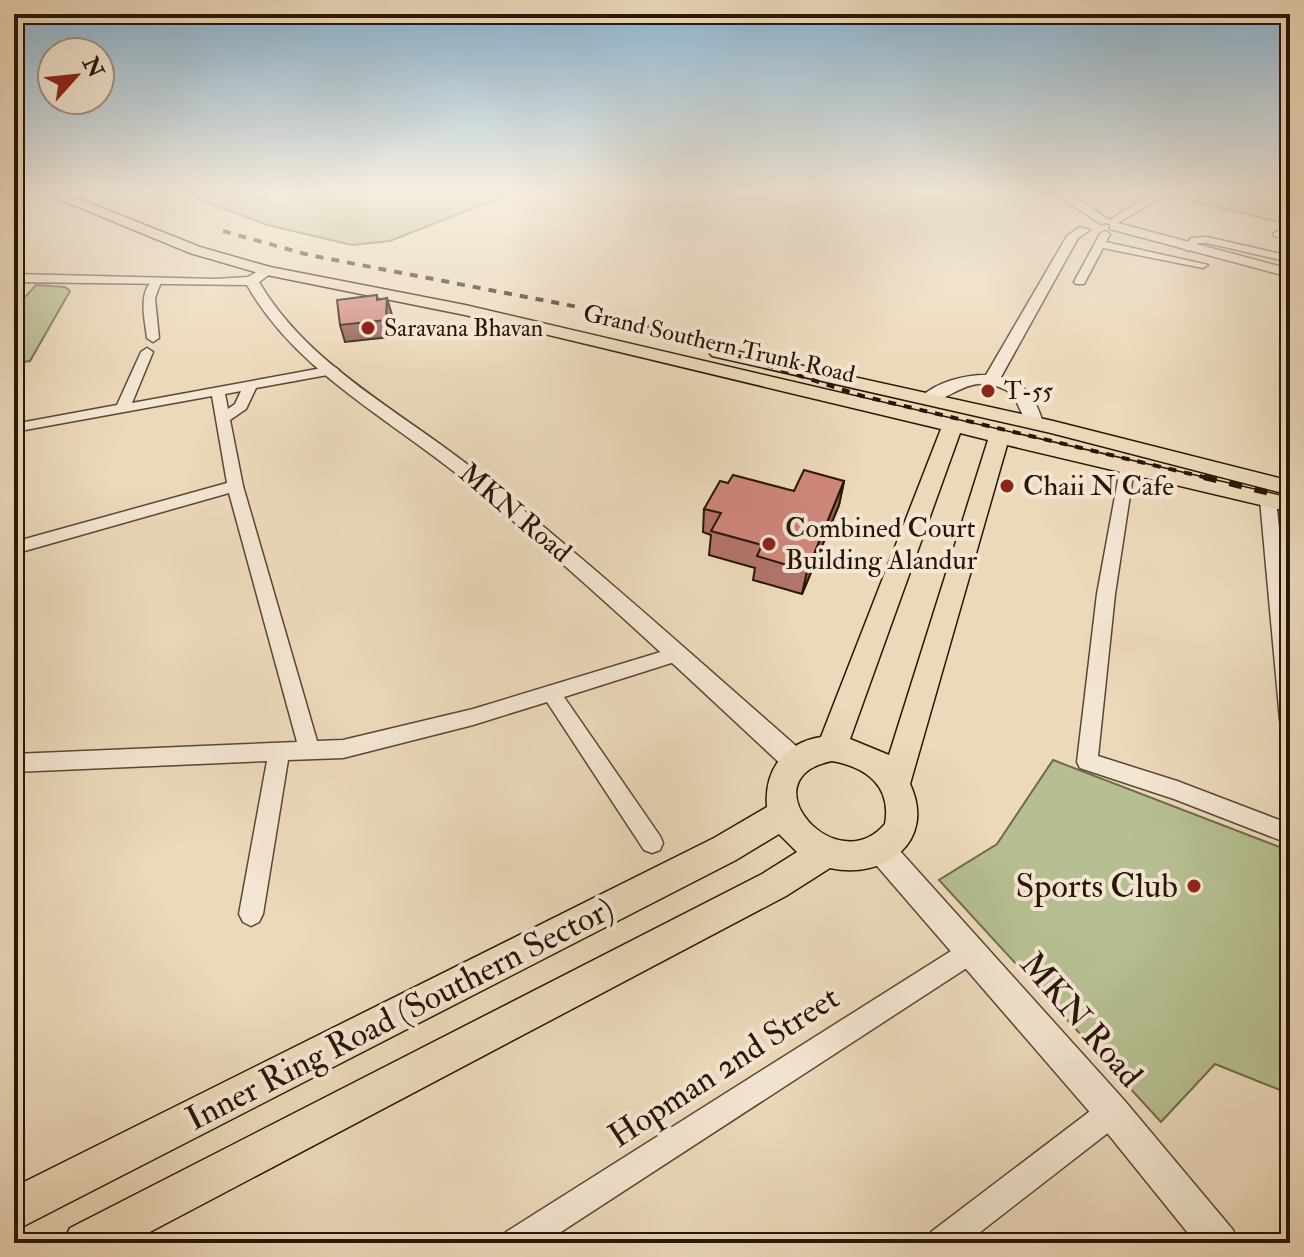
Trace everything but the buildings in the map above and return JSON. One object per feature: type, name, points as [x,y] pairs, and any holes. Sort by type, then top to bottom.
[{"type":"main road","name":"Grand Southern Trunk Road","points":[[210,251],[928,398],[1290,488]]},
{"type":"main road","name":"Grand Southern Trunk Road","points":[[236,251],[276,265],[1127,469],[1290,505]]},
{"type":"main road","points":[[832,748],[953,425]]},
{"type":"main road","points":[[895,783],[999,437]]},
{"type":"main road","points":[[832,748],[857,753],[879,765],[895,783],[903,805],[901,825],[894,838],[881,850],[853,858],[825,853],[800,837],[784,814],[780,792],[783,778],[795,761],[807,753],[832,748]]},
{"type":"main road","name":"Inner Ring Road (Southern Sector)","points":[[14,1210],[725,849],[784,814]]},
{"type":"main road","name":"Inner Ring Road (Southern Sector)","points":[[85,1243],[760,892],[825,853]]},
{"type":"street","points":[[992,378],[1065,251]]},
{"type":"street","points":[[1080,282],[1096,251]]},
{"type":"street","points":[[1164,251],[1203,265]]},
{"type":"street","points":[[1200,251],[1290,273]]},
{"type":"street","points":[[1254,251],[1290,259]]},
{"type":"street","points":[[14,278],[251,281],[276,265]]},
{"type":"street","name":"MKN Road","points":[[251,281],[256,294],[273,316],[333,370],[466,472],[677,654],[795,761]]},
{"type":"street","points":[[153,338],[149,298],[155,282]]},
{"type":"street","points":[[122,409],[147,352]]},
{"type":"street","points":[[14,428],[333,370]]},
{"type":"street","points":[[928,398],[959,382],[992,378],[1019,393],[1028,405],[1034,423]]},
{"type":"street","points":[[223,419],[241,406],[250,386]]},
{"type":"street","points":[[218,393],[235,486],[310,751]]},
{"type":"street","points":[[1127,469],[1106,594],[1087,762],[1177,790],[1290,834]]},
{"type":"street","points":[[14,548],[235,486]]},
{"type":"street","points":[[1268,500],[1290,720]]},
{"type":"street","points":[[14,763],[310,751],[374,743],[552,694],[677,654]]},
{"type":"street","points":[[552,694],[652,843]]},
{"type":"street","points":[[251,914],[279,752]]},
{"type":"street","name":"MKN Road","points":[[881,850],[1112,1112],[1220,1243]]},
{"type":"street","name":"Hopman 2nd Street","points":[[517,1243],[970,951]]},
{"type":"street","points":[[942,1243],[1112,1112]]},
{"type":"green space","points":[[36,285],[65,287],[70,291],[30,361],[14,363],[14,309]]},
{"type":"green space","points":[[1053,760],[1290,851],[1290,1094],[1215,1064],[1161,1122],[939,880],[997,844]]},
{"type":"railway","points":[[293,251],[604,312],[862,396],[1212,479]]},
{"type":"railway","points":[[1204,477],[1290,498]]},
{"type":"place","name":"Saravana Bhavan","points":[[368,328]]},
{"type":"place","name":"T-55","points":[[988,391]]},
{"type":"place","name":"Chaii N Cafe","points":[[1007,486]]},
{"type":"place","name":"Combined Court Building Alandur","points":[[769,544]]},
{"type":"place","name":"Sports Club","points":[[1194,886]]}]
